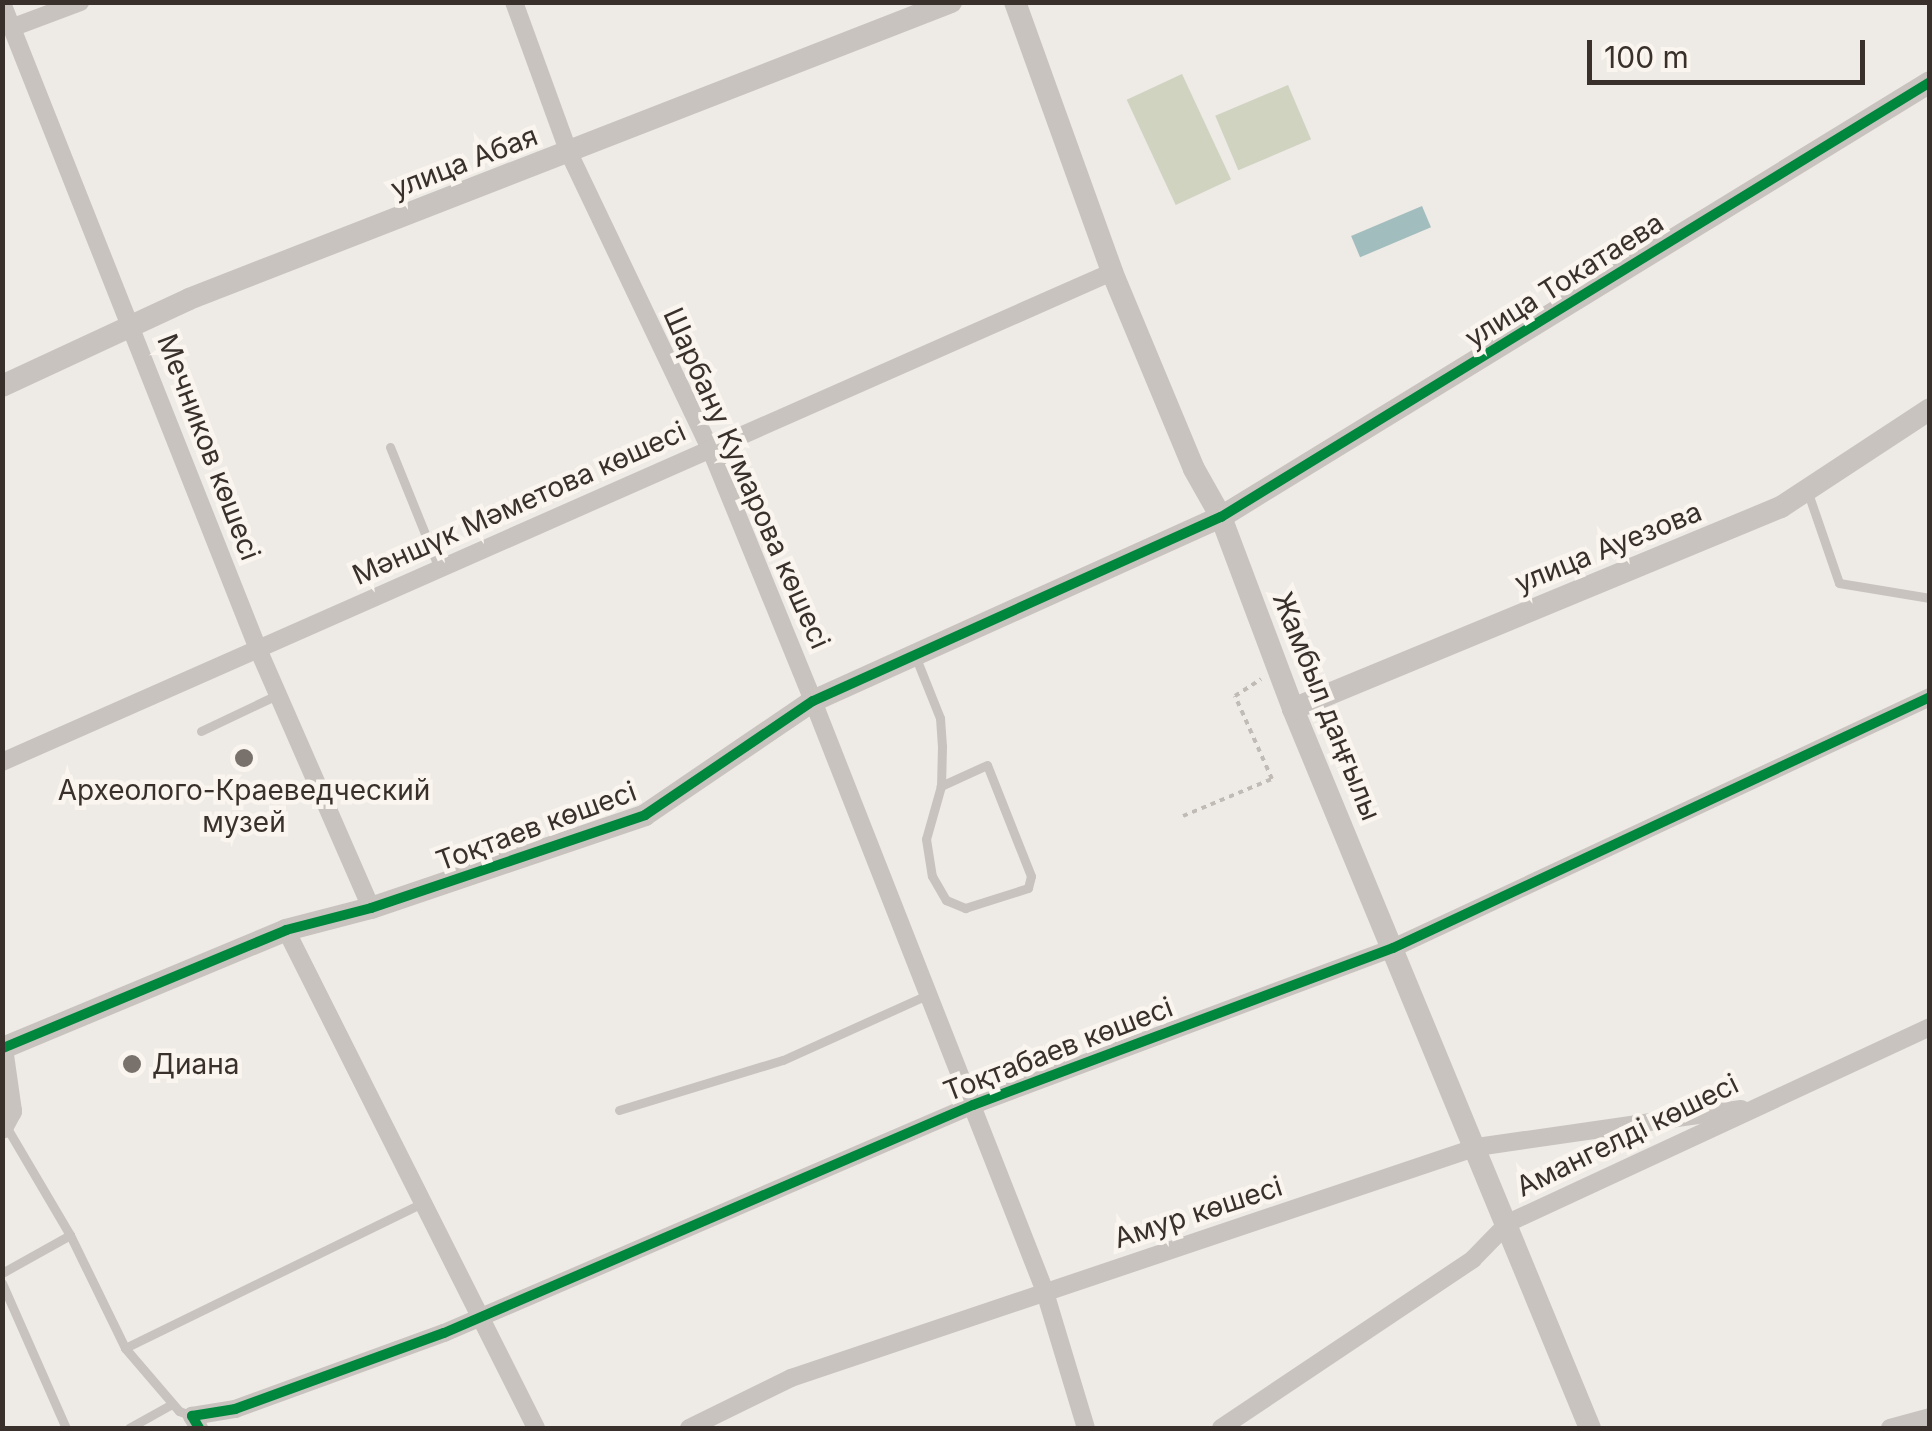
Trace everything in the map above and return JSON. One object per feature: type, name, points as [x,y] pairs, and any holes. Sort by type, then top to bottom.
[{"type":"street","name":"Мечников көшесі","points":[[2,2],[258,648],[371,908]]},
{"type":"street","points":[[11,28],[80,2]]},
{"type":"street","name":"Шарбану Кумарова көшесі","points":[[514,2],[569,153],[710,448],[814,701],[1044,1290],[1081,1427]]},
{"type":"street","name":"улица Абая","points":[[2,386],[132,324],[950,2]]},
{"type":"street","name":"Жамбыл даңғылы","points":[[1015,2],[1112,272],[1194,469],[1221,517],[1293,709],[1590,1428]]},
{"type":"street","name":"улица Токатаева","points":[[1221,517],[1930,82]]},
{"type":"street","name":"Мәншүк Мәметова көшесі","points":[[2,762],[1112,272]]},
{"type":"street","name":"улица Ауезова","points":[[1293,709],[1808,491],[1930,409]]},
{"type":"street","name":"Тоқтаев көшесі","points":[[4,1127],[10,1093],[3,1048],[286,930],[371,908],[645,815],[814,701],[1221,517]]},
{"type":"street","name":"Тоқтабаев көшесі","points":[[196,1422],[444,1333],[482,1312],[972,1104],[1393,948],[1930,696]]},
{"type":"street","points":[[286,930],[482,1312],[536,1428]]},
{"type":"street","name":"Амангелді көшесі","points":[[1221,1428],[1473,1259],[1508,1223],[1742,1109],[1930,1027]]},
{"type":"street","name":"Амур көшесі","points":[[688,1428],[791,1378],[1477,1147],[1742,1109]]},
{"type":"street","points":[[1890,1428],[1930,1417]]},
{"type":"lane","points":[[390,447],[439,568]]},
{"type":"lane","points":[[1808,491],[1839,583],[1930,598]]},
{"type":"lane","points":[[914,655],[940,718],[941,786],[926,839],[932,876],[946,900],[982,906],[1028,888],[1030,876],[987,764],[941,786]]},
{"type":"lane","points":[[201,731],[278,694]]},
{"type":"lane","points":[[620,1110],[782,1060],[930,994]]},
{"type":"lane","points":[[4,1127],[70,1235],[126,1348],[172,1404],[196,1422]]},
{"type":"lane","points":[[126,1348],[425,1201]]},
{"type":"lane","points":[[2,1272],[70,1235]]},
{"type":"lane","points":[[2,1283],[66,1428]]},
{"type":"lane","points":[[129,1428],[172,1404]]},
{"type":"path","points":[[1184,816],[1272,779],[1235,696],[1277,668]]},
{"type":"green space","points":[[1182,74],[1231,179],[1176,205],[1127,100]]},
{"type":"green space","points":[[1288,85],[1311,139],[1238,170],[1215,116]]},
{"type":"water","points":[[1422,206],[1431,227],[1360,257],[1351,236]]},
{"type":"cycle path","points":[[3,1048],[286,930],[371,908],[645,815],[813,701],[1221,517],[1930,82]]},
{"type":"cycle path","points":[[199,1428],[192,1416],[235,1409],[444,1333],[973,1105],[1393,948],[1930,697]]},
{"type":"place","name":"Археолого-Краеведческий музей","points":[[244,758]]},
{"type":"place","name":"Диана","points":[[132,1064]]}]
